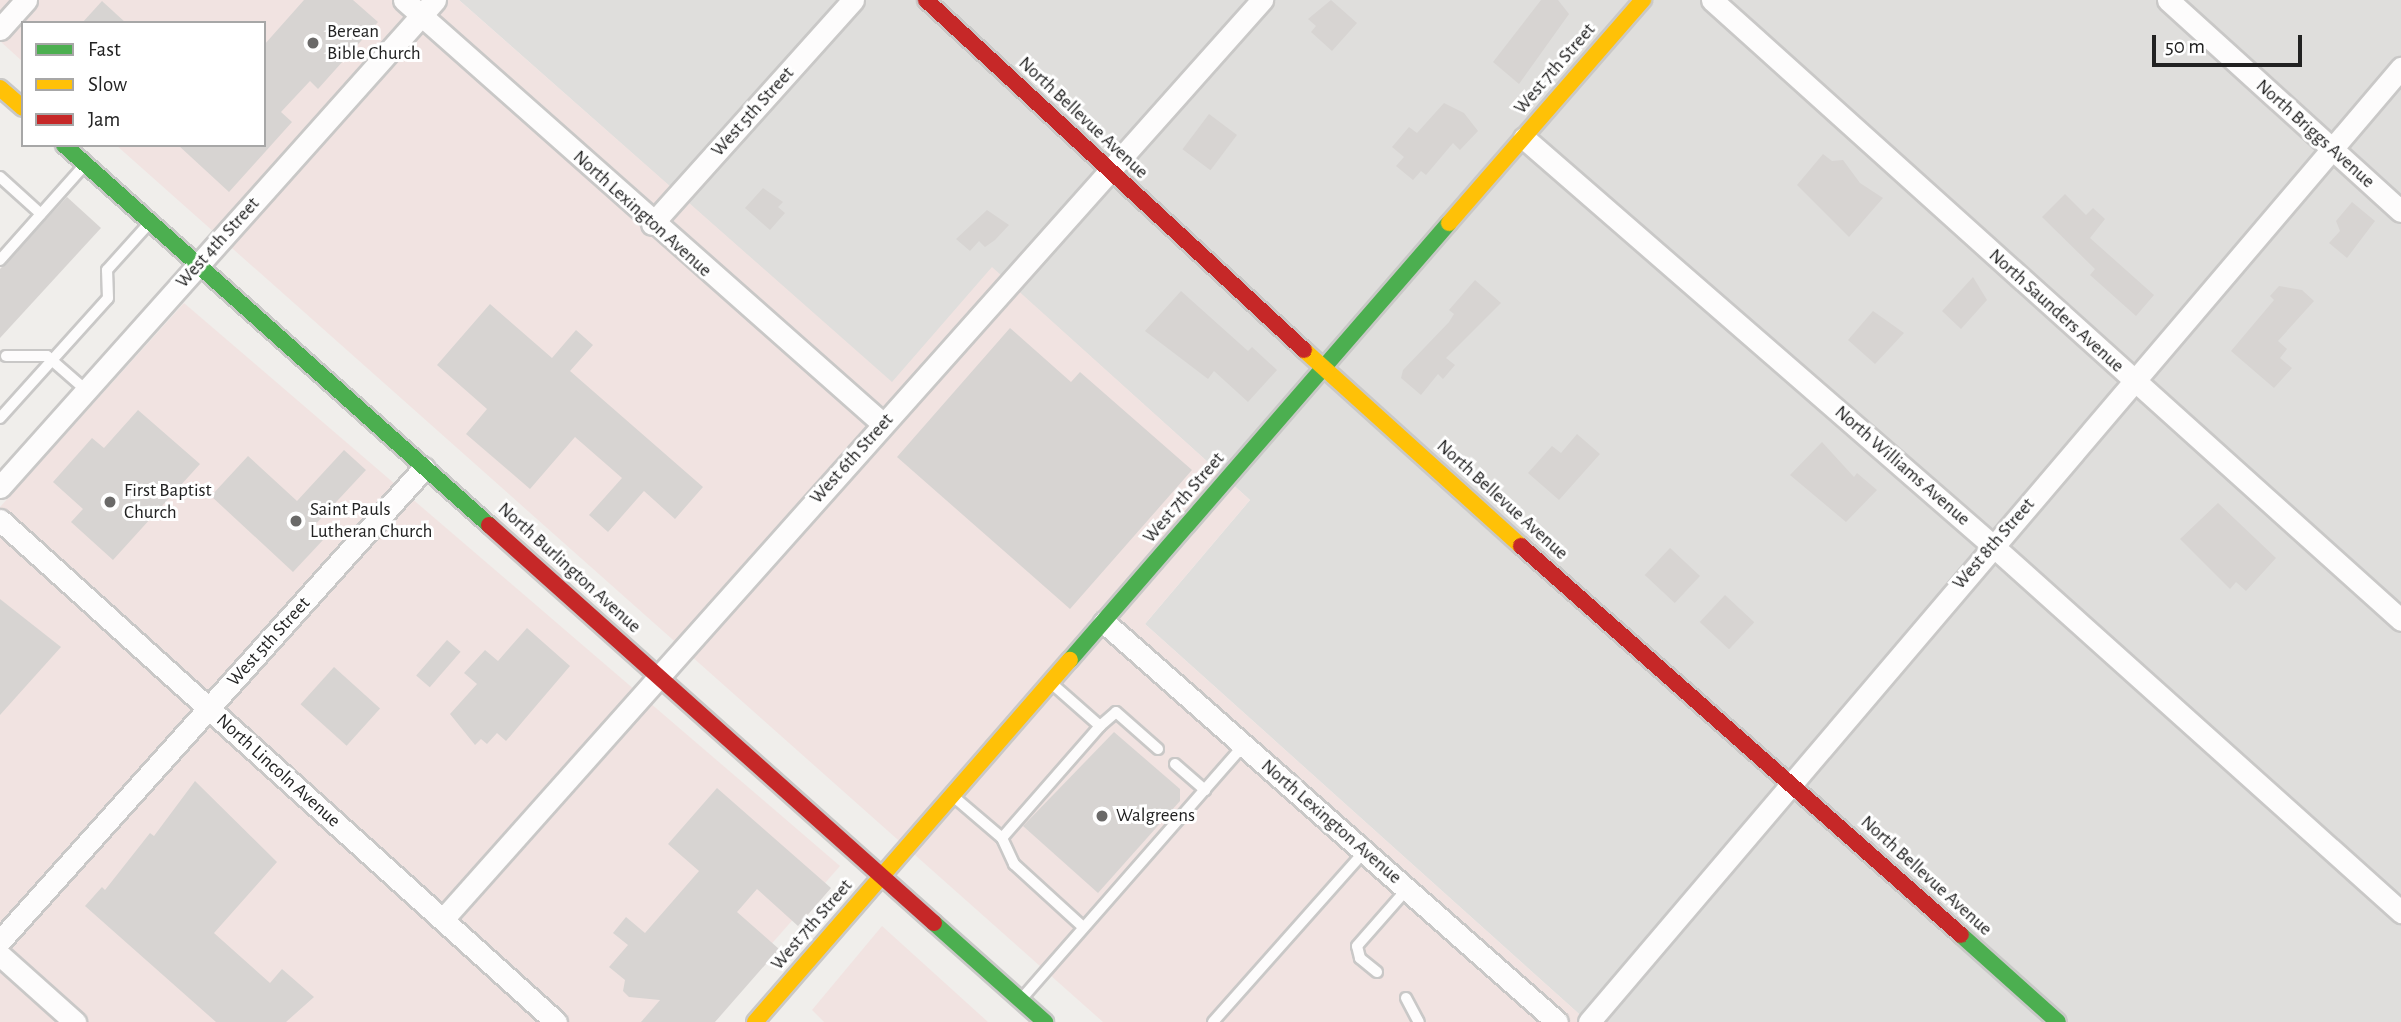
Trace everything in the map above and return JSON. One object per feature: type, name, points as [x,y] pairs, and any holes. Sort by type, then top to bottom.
[{"type":"main road","name":"North Bellevue Avenue","points":[[926,0],[1324,368],[2058,1022]]},
{"type":"main road","name":"West 7th Street","points":[[755,1022],[1643,0]]},
{"type":"main road","points":[[0,88],[21,106]]},
{"type":"main road","name":"North Burlington Avenue","points":[[66,147],[1045,1022]]},
{"type":"street","points":[[0,29],[26,0]]},
{"type":"street","name":"North Lexington Avenue","points":[[404,0],[428,8],[652,224],[883,424]]},
{"type":"street","name":"West 5th Street","points":[[652,224],[853,0]]},
{"type":"street","name":"West 6th Street","points":[[444,918],[1262,0]]},
{"type":"street","name":"North Saunders Avenue","points":[[1712,0],[2401,620]]},
{"type":"street","name":"North Briggs Avenue","points":[[2168,0],[2401,212]]},
{"type":"street","name":"West 4th Street","points":[[0,487],[428,8]]},
{"type":"street","name":"West 8th Street","points":[[1589,1022],[1992,545],[2401,68]]},
{"type":"street","name":"North Williams Avenue","points":[[1524,138],[1992,545],[2401,912]]},
{"type":"street","name":"West 5th Street","points":[[0,941],[424,467]]},
{"type":"street","name":"North Lincoln Avenue","points":[[0,520],[444,918],[556,1022]]},
{"type":"street","name":"North Lexington Avenue","points":[[1104,622],[1557,1022]]},
{"type":"street","points":[[0,955],[75,1022]]},
{"type":"lane","points":[[2,255],[85,164]]},
{"type":"lane","points":[[0,177],[41,214]]},
{"type":"lane","points":[[0,418],[108,298],[107,270],[150,223]]},
{"type":"lane","points":[[2,357],[52,360],[86,390]]},
{"type":"lane","points":[[1051,683],[1100,726]]},
{"type":"lane","points":[[1002,838],[1100,726],[1116,712],[1158,749]]},
{"type":"lane","points":[[1021,1000],[1244,746]]},
{"type":"lane","points":[[1175,764],[1205,790]]},
{"type":"lane","points":[[953,796],[1002,838],[1014,864],[1082,926]]},
{"type":"lane","points":[[1213,1022],[1364,852]]},
{"type":"lane","points":[[1377,972],[1360,958],[1357,946],[1406,889]]},
{"type":"lane","points":[[1406,998],[1419,1022]]},
{"type":"shaded area","points":[[0,0],[459,0],[892,382],[992,267],[1250,500],[1145,624],[1588,1022],[1103,1022],[118,147],[266,147],[266,21],[21,21],[21,60],[0,41]]},
{"type":"shaded area","points":[[459,0],[2401,0],[2401,1022],[1588,1022],[1145,624],[1250,500],[992,268],[892,383]]},
{"type":"shaded area","points":[[184,303],[840,866],[703,1022],[0,1022],[0,507]]},
{"type":"shaded area","points":[[882,926],[988,1022],[824,1022],[812,1010]]},
{"type":"building","points":[[304,0],[353,0],[378,22],[318,89],[310,81],[281,112],[292,122],[229,192],[180,147],[266,147],[266,43]]},
{"type":"building","points":[[1331,0],[1357,23],[1332,51],[1311,32],[1316,26],[1308,19]]},
{"type":"building","points":[[1541,0],[1558,0],[1569,14],[1519,84],[1493,62]]},
{"type":"building","points":[[102,1],[124,21],[84,21]]},
{"type":"building","points":[[1444,103],[1464,113],[1478,131],[1460,150],[1453,143],[1426,175],[1421,171],[1413,180],[1396,166],[1404,157],[1392,147],[1409,127],[1417,133]]},
{"type":"building","points":[[1209,114],[1237,135],[1210,170],[1183,149]]},
{"type":"building","points":[[1823,154],[1832,161],[1843,160],[1860,183],[1883,198],[1849,237],[1797,185]]},
{"type":"building","points":[[763,188],[783,202],[778,207],[785,213],[770,230],[745,208]]},
{"type":"building","points":[[2065,194],[2086,215],[2093,208],[2105,219],[2090,238],[2154,295],[2136,316],[2090,275],[2095,269],[2042,217]]},
{"type":"building","points":[[67,197],[101,228],[0,338],[0,269]]},
{"type":"building","points":[[2352,202],[2375,221],[2347,258],[2329,243],[2340,231],[2336,221]]},
{"type":"building","points":[[987,210],[1009,225],[985,247],[979,241],[970,251],[956,239]]},
{"type":"building","points":[[1973,277],[1987,300],[1961,329],[1942,311]]},
{"type":"building","points":[[1475,280],[1501,303],[1446,358],[1455,365],[1443,379],[1438,374],[1421,395],[1401,378],[1403,370],[1449,322],[1454,314],[1449,310]]},
{"type":"building","points":[[2279,286],[2302,290],[2314,301],[2278,341],[2287,349],[2280,358],[2292,368],[2274,388],[2231,351],[2274,300],[2270,296]]},
{"type":"building","points":[[1181,291],[1248,351],[1252,347],[1277,370],[1248,402],[1214,371],[1208,379],[1145,331]]},
{"type":"building","points":[[490,304],[552,358],[576,330],[593,345],[570,371],[703,487],[675,519],[644,491],[608,532],[589,515],[622,478],[575,437],[530,489],[466,434],[487,409],[437,365]]},
{"type":"building","points":[[1873,311],[1904,333],[1875,364],[1848,340]]},
{"type":"building","points":[[1010,328],[1071,382],[1080,372],[1192,470],[1070,609],[897,457]]},
{"type":"building","points":[[138,410],[200,464],[113,560],[71,522],[83,509],[53,482],[92,438],[104,448]]},
{"type":"building","points":[[1577,434],[1600,454],[1559,500],[1528,473],[1552,446],[1561,453]]},
{"type":"building","points":[[1822,442],[1854,477],[1857,473],[1877,490],[1846,522],[1790,475]]},
{"type":"building","points":[[344,450],[366,470],[311,529],[323,540],[293,572],[211,496],[248,456],[297,501]]},
{"type":"building","points":[[2218,503],[2276,558],[2246,591],[2236,582],[2230,589],[2180,539]]},
{"type":"building","points":[[1670,548],[1700,576],[1675,603],[1645,575]]},
{"type":"building","points":[[1725,595],[1754,622],[1729,649],[1700,622]]},
{"type":"building","points":[[0,599],[61,647],[0,715]]},
{"type":"building","points":[[527,628],[570,666],[506,741],[497,733],[487,744],[481,739],[475,745],[450,714],[477,684],[464,673],[485,650],[498,661]]},
{"type":"building","points":[[447,640],[461,652],[430,687],[416,675]]},
{"type":"building","points":[[334,667],[380,708],[347,746],[301,704]]},
{"type":"building","points":[[1114,732],[1180,789],[1180,801],[1098,893],[1023,826]]},
{"type":"building","points":[[195,781],[277,862],[214,933],[270,983],[282,969],[314,997],[286,1022],[216,1022],[85,906],[102,887],[105,890],[150,833],[154,836]]},
{"type":"building","points":[[717,788],[831,888],[798,926],[757,889],[737,912],[779,949],[715,1022],[641,1022],[660,1000],[629,997],[623,991],[625,980],[609,967],[628,945],[613,933],[626,917],[645,933],[699,871],[668,844]]},
{"type":"traffic: fast","points":[[66,147],[489,525]]},
{"type":"traffic: fast","points":[[1070,660],[1449,223]]},
{"type":"traffic: fast","points":[[934,923],[1045,1022]]},
{"type":"traffic: fast","points":[[1961,935],[2058,1022]]},
{"type":"traffic: slow","points":[[1449,223],[1643,0]]},
{"type":"traffic: slow","points":[[0,88],[21,106]]},
{"type":"traffic: slow","points":[[1304,350],[1521,546]]},
{"type":"traffic: slow","points":[[755,1022],[1070,660]]},
{"type":"traffic: jam","points":[[926,0],[1304,350]]},
{"type":"traffic: jam","points":[[489,525],[934,923]]},
{"type":"traffic: jam","points":[[1521,546],[1961,935]]},
{"type":"place","name":"Berean Bible Church","points":[[313,43]]},
{"type":"place","name":"First Baptist Church","points":[[110,502]]},
{"type":"place","name":"Saint Pauls Lutheran Church","points":[[296,521]]},
{"type":"place","name":"Walgreens","points":[[1102,816]]}]
